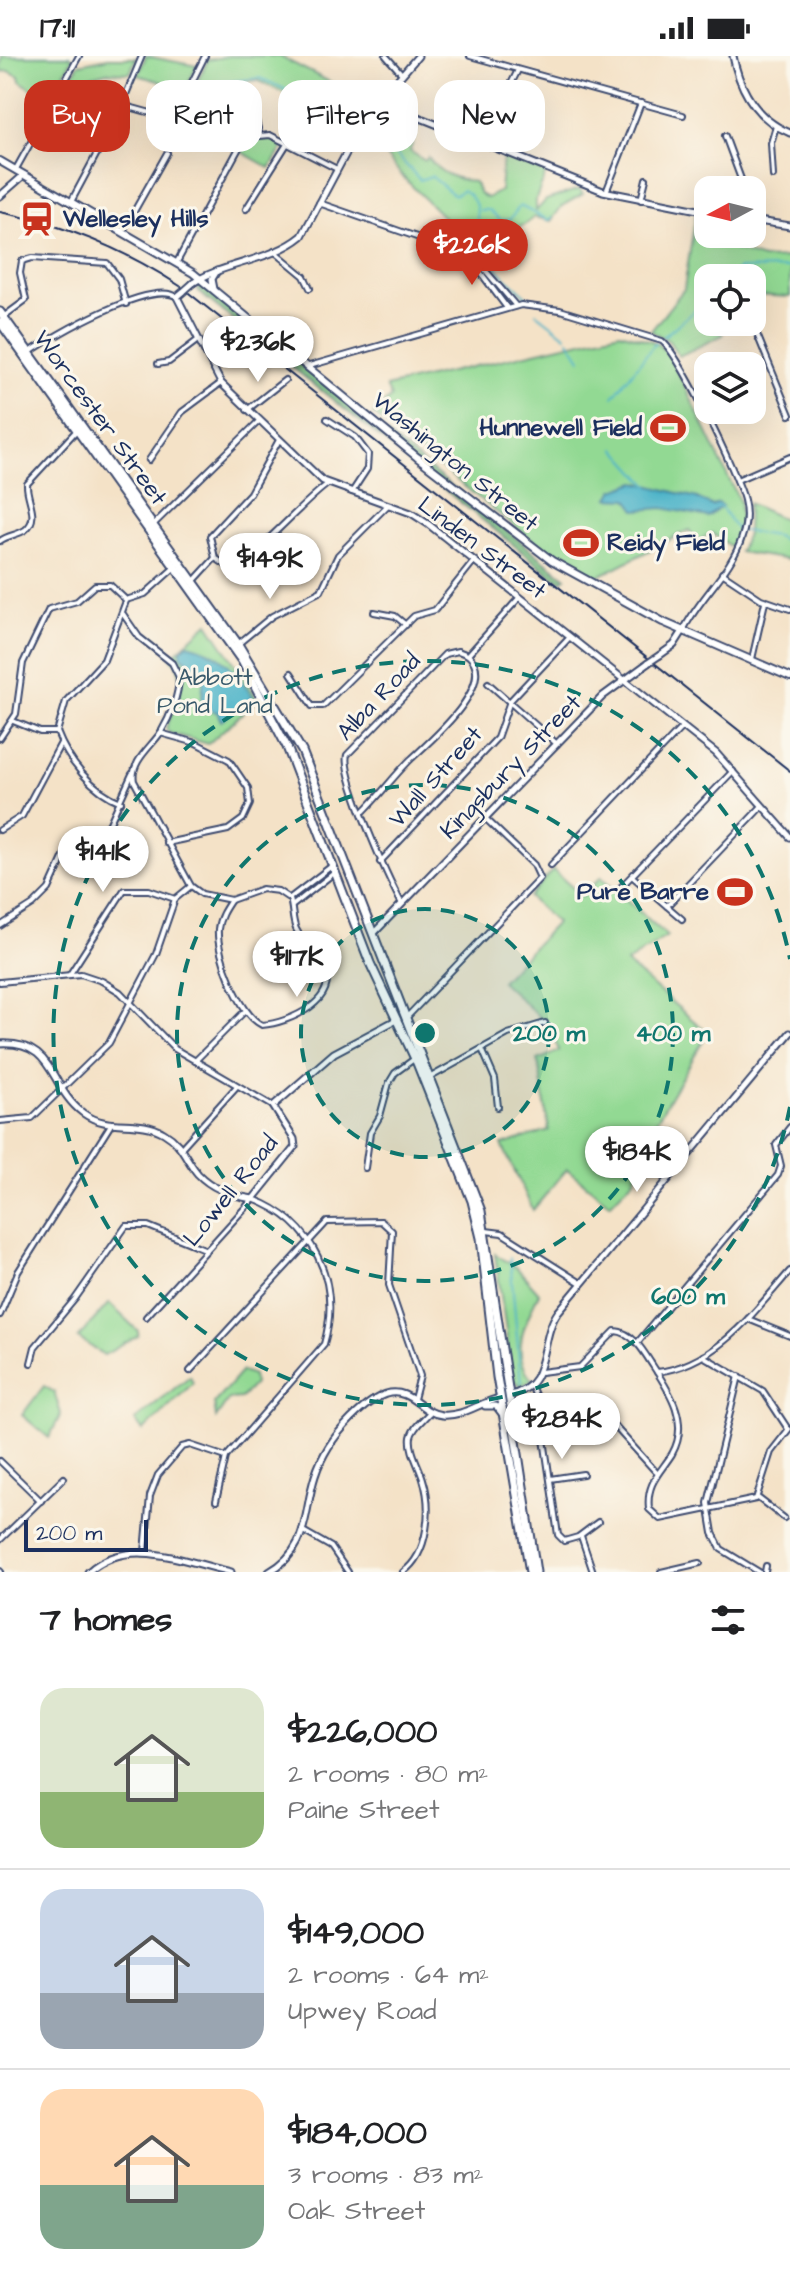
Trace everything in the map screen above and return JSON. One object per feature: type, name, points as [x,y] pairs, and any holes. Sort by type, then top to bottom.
[{"type":"highway","name":"Worcester Street","points":[[1,317],[238,644],[296,737],[396,997],[400,1019],[415,1059],[477,1216],[500,1398],[530,1572]]},
{"type":"highway","name":"Worcester Street","points":[[1,317],[77,430],[237,654],[268,705],[386,1001],[400,1019],[429,1078],[472,1183],[486,1231],[536,1572]]},
{"type":"highway","points":[[320,833],[325,829],[332,832]]},
{"type":"highway","points":[[386,1001],[396,997]]},
{"type":"highway","points":[[497,1377],[509,1395]]},
{"type":"highway","points":[[500,1398],[513,1418]]},
{"type":"main road","name":"Washington Street","points":[[0,161],[72,200],[214,289],[541,553],[683,631],[790,677]]},
{"type":"street","points":[[65,80],[79,56]]},
{"type":"street","points":[[130,85],[142,56]]},
{"type":"street","points":[[130,107],[158,115],[172,113],[182,102],[205,56]]},
{"type":"street","points":[[386,56],[402,74]]},
{"type":"street","points":[[397,80],[418,56]]},
{"type":"street","points":[[470,56],[683,115]]},
{"type":"street","points":[[733,56],[749,100],[776,126],[790,133]]},
{"type":"street","points":[[513,80],[518,70]]},
{"type":"street","points":[[606,192],[641,103]]},
{"type":"street","points":[[773,176],[771,143],[776,126]]},
{"type":"street","points":[[725,136],[740,176]]},
{"type":"street","points":[[16,169],[25,152]]},
{"type":"street","points":[[72,200],[97,152]]},
{"type":"street","points":[[176,263],[236,152]]},
{"type":"street","points":[[246,209],[282,152]]},
{"type":"street","points":[[305,152],[337,169]]},
{"type":"street","points":[[29,353],[79,320],[163,293],[177,297],[200,279],[302,236],[347,152]]},
{"type":"street","points":[[503,152],[606,192],[694,209]]},
{"type":"street","points":[[123,231],[167,153]]},
{"type":"street","points":[[0,196],[25,174]]},
{"type":"street","points":[[641,200],[646,179]]},
{"type":"street","points":[[319,203],[466,253],[479,261],[516,306]]},
{"type":"street","points":[[766,222],[790,226]]},
{"type":"street","points":[[273,250],[304,276],[310,288]]},
{"type":"street","points":[[466,253],[507,308]]},
{"type":"street","points":[[1,317],[26,300],[19,267],[22,261],[32,258],[107,263],[119,279],[126,304]]},
{"type":"street","points":[[214,289],[212,277],[217,271]]},
{"type":"street","name":"Linden Street","points":[[177,297],[221,383],[328,484],[411,513],[474,561],[733,771],[790,837]]},
{"type":"street","points":[[309,366],[516,306],[560,310],[659,339],[674,355],[745,503],[743,536],[683,631]]},
{"type":"street","points":[[758,336],[790,415]]},
{"type":"street","points":[[158,364],[169,362],[198,340]]},
{"type":"street","points":[[247,410],[285,380]]},
{"type":"street","points":[[149,460],[182,412],[221,383]]},
{"type":"street","points":[[327,419],[355,437],[368,454],[367,469],[352,492]]},
{"type":"street","points":[[152,526],[259,421]]},
{"type":"street","points":[[0,541],[31,524],[33,511],[27,484],[77,430]]},
{"type":"street","points":[[279,440],[250,493],[210,536],[215,558],[229,567],[239,566],[302,504],[328,484]]},
{"type":"street","points":[[736,480],[790,457]]},
{"type":"street","points":[[238,644],[272,616],[321,591],[338,555],[388,505]]},
{"type":"street","points":[[193,582],[215,558]]},
{"type":"street","points":[[291,673],[312,706],[323,706],[419,612],[435,610],[474,561]]},
{"type":"street","points":[[126,600],[145,594],[175,567]]},
{"type":"street","points":[[721,572],[765,600],[790,609]]},
{"type":"street","points":[[0,738],[13,721],[20,699],[23,663],[49,609],[73,603],[89,589],[103,584],[118,590],[126,600]]},
{"type":"street","points":[[364,811],[448,724],[463,704],[477,676],[475,663],[468,655],[519,598]]},
{"type":"street","points":[[121,802],[96,789],[61,743],[57,732],[66,701],[97,671],[114,627],[123,614],[126,600]]},
{"type":"street","points":[[751,662],[765,600]]},
{"type":"street","points":[[374,612],[395,616],[406,625]]},
{"type":"street","points":[[0,926],[33,905],[49,889],[64,856],[77,842],[109,825],[132,774],[160,733],[179,677],[172,663],[139,637],[123,614]]},
{"type":"street","name":"Kingsbury Street","points":[[371,935],[403,906],[602,697],[674,645],[683,631]]},
{"type":"street","name":"Wall Street","points":[[380,862],[497,738],[510,701],[570,637]]},
{"type":"street","name":"Alba Road","points":[[403,906],[380,862],[364,811],[346,769],[347,755],[445,654],[458,651],[468,655]]},
{"type":"street","points":[[488,683],[557,744]]},
{"type":"street","points":[[13,721],[40,732],[57,732]]},
{"type":"street","points":[[551,865],[682,727]]},
{"type":"street","points":[[160,733],[196,743],[229,760],[248,788],[250,804],[243,819],[228,830],[166,843]]},
{"type":"street","points":[[0,830],[16,822],[26,811],[61,743]]},
{"type":"street","points":[[618,890],[733,771]]},
{"type":"street","points":[[132,774],[139,793],[191,886],[202,894],[231,900],[262,889],[278,891],[290,899],[296,930],[324,966],[324,989],[306,1010],[275,1024],[262,1025],[244,1012],[218,936],[221,917],[231,900]]},
{"type":"street","points":[[125,792],[139,793]]},
{"type":"street","points":[[667,906],[764,805]]},
{"type":"street","points":[[273,1106],[334,1053],[400,1019],[540,877],[534,865],[486,819]]},
{"type":"street","name":"Linden Street","points":[[783,826],[790,830]]},
{"type":"street","points":[[290,899],[334,868]]},
{"type":"street","points":[[292,906],[334,868]]},
{"type":"street","points":[[632,876],[682,919]]},
{"type":"street","points":[[0,1121],[32,1118],[109,1043],[161,942],[175,899],[191,886]]},
{"type":"street","points":[[70,975],[124,890],[149,890],[175,899]]},
{"type":"street","name":"Lowell Road","points":[[0,982],[70,975],[102,981],[129,1001],[167,1041],[195,1061],[273,1106],[294,1139],[295,1147],[253,1199],[146,1317]]},
{"type":"street","points":[[195,1061],[224,1028],[244,1012]]},
{"type":"street","points":[[429,1078],[508,1034],[545,1023]]},
{"type":"street","points":[[509,1395],[528,1387],[541,1372],[550,1324],[581,1283],[790,1033]]},
{"type":"street","points":[[0,1044],[22,1045],[41,1055],[81,1112],[110,1126],[144,1124],[182,1147],[199,1175],[209,1183],[282,1211],[309,1240],[329,1291],[328,1329],[324,1344],[226,1457],[216,1501]]},
{"type":"street","points":[[482,1049],[495,1079],[498,1107]]},
{"type":"street","points":[[365,1168],[370,1133],[380,1116],[389,1083],[395,1073],[415,1059]]},
{"type":"street","points":[[182,1147],[237,1086]]},
{"type":"street","points":[[0,1315],[27,1257],[110,1126]]},
{"type":"street","points":[[637,1343],[778,1175],[781,1166],[776,1145],[790,1127]]},
{"type":"street","points":[[190,1371],[327,1222],[381,1221],[390,1228],[389,1285],[421,1380],[414,1399]]},
{"type":"street","points":[[31,1363],[35,1347],[75,1299],[126,1226],[148,1226],[207,1250]]},
{"type":"street","points":[[486,1231],[502,1233],[581,1283]]},
{"type":"street","points":[[657,1372],[682,1368],[703,1356],[748,1319],[790,1271]]},
{"type":"street","points":[[748,1319],[790,1336]]},
{"type":"street","points":[[541,1372],[582,1366],[615,1331],[624,1333],[637,1343],[657,1372],[674,1400],[679,1423],[672,1452],[656,1472],[649,1500],[655,1516],[668,1518],[758,1498]]},
{"type":"street","points":[[703,1356],[766,1394],[789,1430],[770,1454],[758,1498]]},
{"type":"street","points":[[739,1376],[708,1510],[719,1547],[736,1561],[763,1570]]},
{"type":"street","points":[[507,1377],[514,1387],[528,1387]]},
{"type":"street","points":[[528,1387],[539,1405],[559,1537],[567,1541],[581,1536],[598,1522]]},
{"type":"street","points":[[269,1572],[283,1562],[303,1531],[315,1474],[335,1436],[356,1413],[377,1398],[396,1393],[414,1399],[430,1412],[455,1414],[500,1398]]},
{"type":"street","points":[[480,1407],[496,1406],[503,1415]]},
{"type":"street","points":[[403,1572],[413,1565],[419,1553],[428,1512],[427,1494],[411,1444],[412,1432],[430,1412]]},
{"type":"street","points":[[609,1420],[656,1472]]},
{"type":"street","points":[[145,1552],[150,1496],[158,1475],[182,1447],[190,1445],[226,1457]]},
{"type":"street","points":[[0,1461],[41,1501]]},
{"type":"street","points":[[550,1479],[583,1474]]},
{"type":"street","points":[[0,1540],[64,1478]]},
{"type":"street","points":[[758,1498],[784,1518]]},
{"type":"street","points":[[303,1531],[331,1547],[348,1572]]},
{"type":"street","points":[[581,1536],[593,1572]]},
{"type":"street","points":[[88,1572],[108,1557],[130,1551],[231,1572]]},
{"type":"street","points":[[661,1572],[690,1569],[700,1563]]},
{"type":"green space","points":[[2,56],[73,58],[60,80],[24,80],[24,84],[19,76],[9,71],[0,72]]},
{"type":"green space","points":[[146,56],[197,66],[190,80],[155,80],[138,75]]},
{"type":"green space","points":[[228,56],[279,56],[326,80],[278,80],[278,90],[262,80],[198,80],[208,60]]},
{"type":"green space","points":[[109,58],[136,58],[130,73],[106,72],[70,80],[79,64]]},
{"type":"green space","points":[[262,137],[278,141],[280,152],[270,168],[242,152],[262,152]]},
{"type":"green space","points":[[383,152],[412,152],[425,161],[428,157],[448,175],[474,182],[480,194],[487,198],[500,191],[503,156],[546,173],[536,199],[536,211],[546,200],[579,189],[583,194],[562,206],[551,221],[534,217],[505,233],[502,250],[492,254],[479,249],[467,236],[462,236],[403,177]]},
{"type":"green space","points":[[694,225],[694,248],[735,248],[763,259],[790,258],[790,297],[766,296],[766,264],[694,264],[694,336],[721,336],[679,356],[669,341],[651,331],[684,289]]},
{"type":"green space","points":[[200,284],[566,578],[561,581],[551,575],[201,294],[197,290]]},
{"type":"green space","points":[[620,332],[655,342],[670,355],[694,405],[694,424],[703,424],[740,502],[740,527],[732,548],[712,533],[698,541],[689,530],[595,578],[541,547],[373,414],[391,397],[386,387]]},
{"type":"green space","points":[[748,503],[790,522],[790,560],[739,552],[747,534]]},
{"type":"green space","name":"Abbott Pond Land","points":[[208,623],[258,699],[208,744],[169,733],[166,728],[181,683],[171,657]]},
{"type":"green space","points":[[553,870],[582,896],[601,877],[667,936],[626,963],[708,1033],[655,1123],[634,1179],[610,1204],[567,1169],[533,1210],[502,1145],[549,1130],[538,1060],[559,1051],[549,1026],[501,981],[556,923],[529,897]]},
{"type":"green space","points":[[495,1254],[518,1269],[539,1293],[525,1325],[521,1347],[525,1369],[532,1379],[521,1386],[513,1380]]},
{"type":"green space","points":[[109,1303],[138,1331],[138,1336],[104,1355],[78,1338]]},
{"type":"green space","points":[[242,1371],[253,1375],[254,1384],[241,1398],[229,1399],[216,1418],[214,1403]]},
{"type":"green space","points":[[190,1376],[193,1383],[143,1431],[135,1420]]},
{"type":"green space","points":[[44,1386],[54,1392],[61,1414],[49,1438],[22,1415]]},
{"type":"water","points":[[636,482],[697,498],[712,506],[718,503],[722,506],[708,517],[663,508],[636,510],[628,499],[609,498],[614,490]]},
{"type":"water","points":[[188,644],[210,652],[226,663],[253,697],[221,721],[217,712],[201,709],[204,674],[181,655],[181,649]]},
{"type":"waterway","points":[[242,80],[260,78],[278,86]]},
{"type":"waterway","points":[[394,152],[420,180],[431,176],[454,195],[463,190],[473,199],[477,210],[478,239],[492,253]]},
{"type":"waterway","points":[[480,210],[489,210],[501,221],[510,219],[520,206],[548,220],[552,218]]},
{"type":"waterway","points":[[491,249],[492,230],[499,222]]},
{"type":"waterway","points":[[493,261],[528,299]]},
{"type":"waterway","points":[[766,268],[790,268]]},
{"type":"waterway","points":[[663,337],[694,311]]},
{"type":"waterway","points":[[536,313],[566,336]]},
{"type":"waterway","points":[[569,340],[581,359]]},
{"type":"waterway","points":[[613,397],[656,342]]},
{"type":"waterway","points":[[616,449],[649,486]]},
{"type":"waterway","points":[[720,506],[737,530],[776,536],[790,543]]},
{"type":"waterway","points":[[510,1258],[521,1383]]},
{"type":"railway","points":[[0,212],[94,240],[180,286],[790,771]]},
{"type":"place","name":"Wellesley Hills","points":[[37,219]]},
{"type":"place","name":"Hunnewell Field","points":[[668,428]]},
{"type":"place","name":"Reidy Field","points":[[581,543]]},
{"type":"place","name":"Pure Barre","points":[[735,892]]}]
